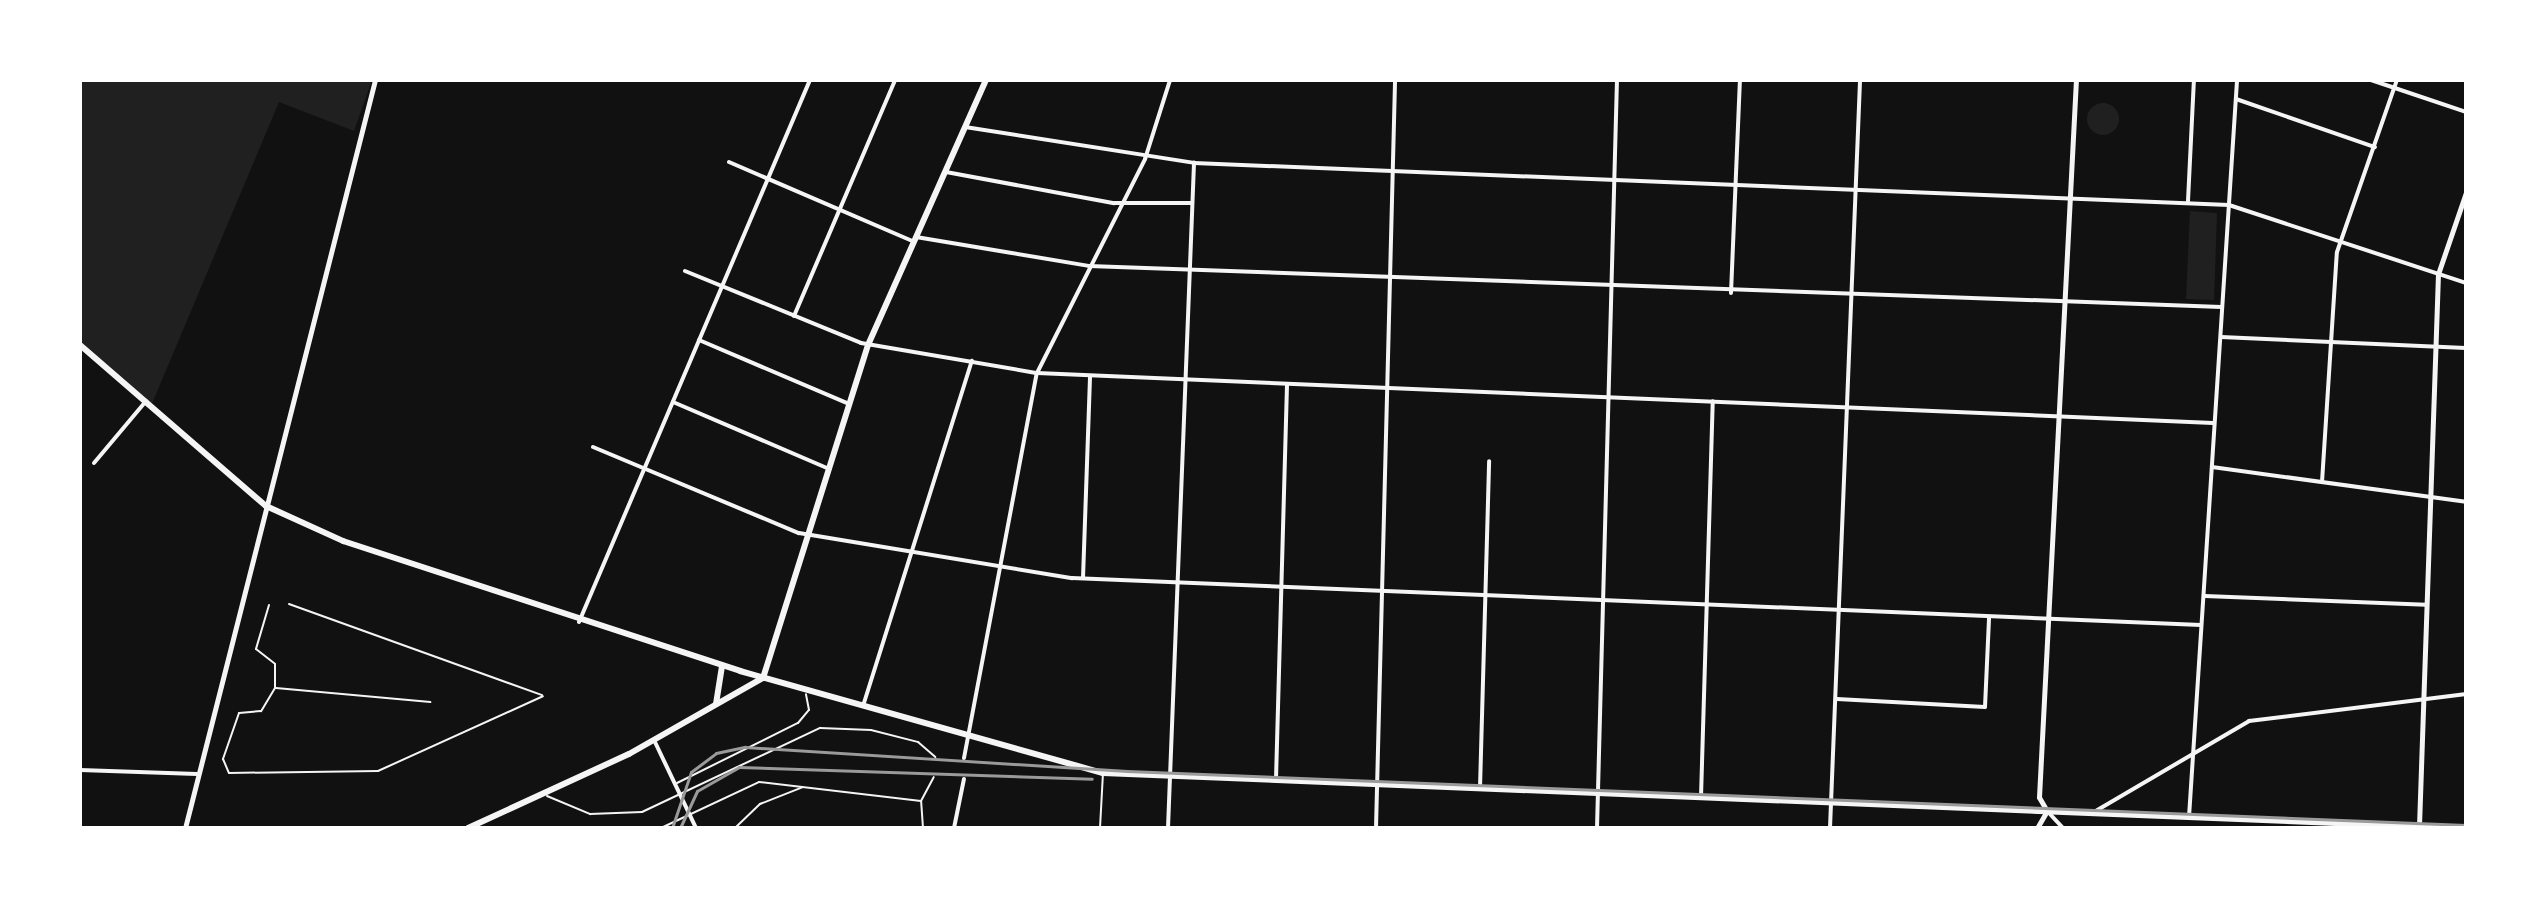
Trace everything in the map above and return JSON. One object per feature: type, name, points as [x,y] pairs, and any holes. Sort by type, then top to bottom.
[{"type":"main road","points":[[468,828],[482,825],[654,740],[763,678],[868,345],[986,80]]},
{"type":"main road","points":[[80,345],[266,506],[343,541],[579,622],[763,678],[1103,773],[2460,828]]},
{"type":"main road","points":[[716,704],[722,665]]},
{"type":"street","points":[[185,828],[375,80]]},
{"type":"street","points":[[579,622],[810,80]]},
{"type":"street","points":[[794,316],[895,80]]},
{"type":"street","points":[[964,758],[965,735],[1037,373],[1145,159],[1170,80]]},
{"type":"street","points":[[1376,828],[1395,80]]},
{"type":"street","points":[[1597,828],[1617,80]]},
{"type":"street","points":[[1731,293],[1740,80]]},
{"type":"street","points":[[1830,828],[1860,80]]},
{"type":"street","points":[[2063,828],[2039,797],[2076,80]]},
{"type":"street","points":[[2188,201],[2194,80]]},
{"type":"street","points":[[2189,817],[2237,80]]},
{"type":"street","points":[[2371,80],[2466,112]]},
{"type":"street","points":[[2322,482],[2341,242],[2397,80]]},
{"type":"street","points":[[2236,99],[2375,147]]},
{"type":"street","points":[[965,127],[1145,159],[1194,163],[1735,182],[2229,205],[2466,283]]},
{"type":"street","points":[[729,162],[913,239],[1089,266],[1731,293],[2221,307]]},
{"type":"street","points":[[1168,828],[1194,163]]},
{"type":"street","points":[[944,171],[1123,201],[1192,203]]},
{"type":"street","points":[[2419,827],[2438,274],[2466,192]]},
{"type":"street","points":[[685,271],[868,345],[1037,373],[2213,423]]},
{"type":"street","points":[[2220,337],[2466,348]]},
{"type":"street","points":[[699,340],[849,404]]},
{"type":"street","points":[[863,706],[972,361]]},
{"type":"street","points":[[1083,578],[1090,376]]},
{"type":"street","points":[[1276,779],[1287,384]]},
{"type":"street","points":[[94,463],[146,401]]},
{"type":"street","points":[[1701,797],[1713,401]]},
{"type":"street","points":[[672,402],[829,469]]},
{"type":"street","points":[[593,447],[807,535],[913,549],[1083,578],[2201,625]]},
{"type":"street","points":[[1480,788],[1489,461]]},
{"type":"street","points":[[2212,467],[2466,502]]},
{"type":"street","points":[[2204,596],[2426,605]]},
{"type":"street","points":[[1837,699],[1985,707],[1989,618]]},
{"type":"street","points":[[2092,813],[2249,721],[2466,694]]},
{"type":"street","points":[[654,740],[696,828]]},
{"type":"street","points":[[80,770],[197,774]]},
{"type":"street","points":[[954,828],[964,779]]},
{"type":"street","points":[[2037,828],[2047,811]]},
{"type":"street","points":[[2243,828],[2244,819]]},
{"type":"lane","points":[[269,605],[256,649],[275,664],[275,688],[261,711],[239,713],[223,759],[229,773],[378,771],[543,696],[289,604]]},
{"type":"lane","points":[[275,688],[430,702]]},
{"type":"lane","points":[[676,784],[798,723],[809,710],[805,690]]},
{"type":"lane","points":[[542,793],[578,811],[608,816],[642,812],[820,728],[871,730],[918,742],[935,757]]},
{"type":"lane","points":[[1100,828],[1103,773]]},
{"type":"lane","points":[[923,828],[921,801],[934,777]]},
{"type":"lane","points":[[661,828],[752,783],[921,801]]},
{"type":"lane","points":[[735,828],[760,804],[804,787]]},
{"type":"shaded area","points":[[80,80],[372,80],[354,131],[279,102],[151,406],[80,345]]},
{"type":"shaded area","points":[[2103,103],[2115,107],[2119,119],[2115,131],[2103,135],[2091,131],[2087,119],[2091,107]]},
{"type":"shaded area","points":[[2190,211],[2217,213],[2214,300],[2186,299]]},
{"type":"railway","points":[[672,828],[691,772],[716,753],[745,747],[1127,771],[2466,825]]},
{"type":"railway","points":[[680,828],[697,791],[739,767],[1092,779]]}]
